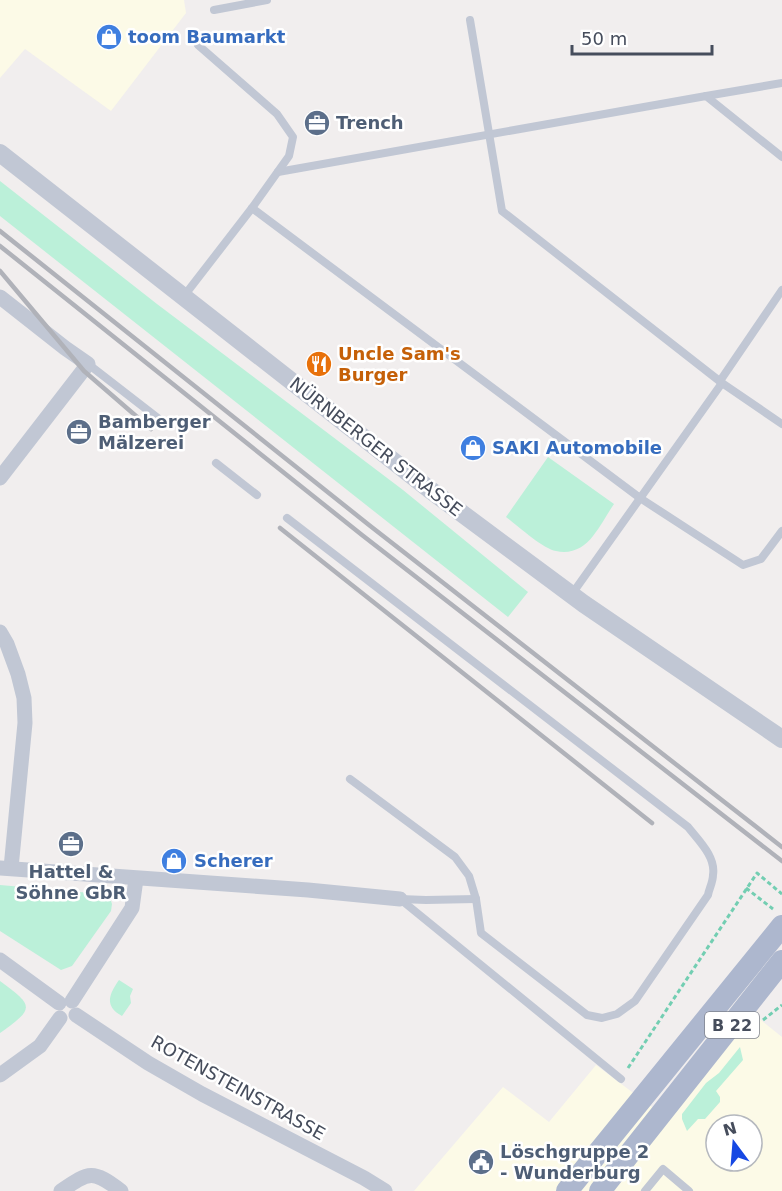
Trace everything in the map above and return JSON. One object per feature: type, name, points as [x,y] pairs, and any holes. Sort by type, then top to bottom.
[{"type":"main road","name":"B 22","points":[[567,1191],[714,1010],[778,917]]},
{"type":"main road","name":"B 22","points":[[600,1191],[782,961]]},
{"type":"street","name":"NÜRNBERGER STRASSE","points":[[0,153],[429,489],[572,594],[782,739]]},
{"type":"street","points":[[0,297],[88,364],[0,478]]},
{"type":"street","points":[[0,632],[8,644],[18,674],[24,698],[25,723],[5,868],[400,899]]},
{"type":"street","points":[[0,1075],[40,1046],[67,1009],[132,908],[136,879]]},
{"type":"street","name":"ROTENSTEINSTRASSE","points":[[0,960],[67,1009],[148,1063],[202,1094],[364,1178],[384,1191]]},
{"type":"street","points":[[61,1191],[89,1174],[98,1176],[120,1191]]},
{"type":"lane","points":[[214,10],[267,0]]},
{"type":"lane","points":[[470,20],[502,211],[721,382],[782,424]]},
{"type":"lane","points":[[184,296],[290,156],[293,137],[276,114],[198,45]]},
{"type":"lane","points":[[278,172],[782,82]]},
{"type":"lane","points":[[706,96],[782,157]]},
{"type":"lane","points":[[252,208],[639,498],[743,565],[761,559],[782,531]]},
{"type":"lane","points":[[572,594],[721,382],[782,290]]},
{"type":"lane","points":[[88,364],[159,419]]},
{"type":"lane","points":[[216,463],[257,495]]},
{"type":"lane","points":[[287,518],[688,827],[712,862],[714,875],[708,895],[635,1001],[617,1014],[602,1018],[587,1015],[480,933],[476,899],[469,876],[455,857],[350,779]]},
{"type":"lane","points":[[400,899],[476,899]]},
{"type":"lane","points":[[400,899],[621,1079]]},
{"type":"lane","points":[[645,1191],[663,1169],[689,1191]]},
{"type":"path","points":[[621,1079],[757,873],[782,894]]},
{"type":"path","points":[[746,888],[778,917]]},
{"type":"shaded area","points":[[0,0],[184,0],[186,13],[111,111],[25,49],[0,78]]},
{"type":"shaded area","points":[[741,1004],[782,1037],[782,1191],[414,1191],[503,1087],[549,1122],[596,1065],[656,1110]]},
{"type":"green space","points":[[0,181],[157,304],[403,490],[528,592],[508,617],[0,216]]},
{"type":"green space","points":[[548,457],[614,504],[590,540],[582,547],[572,551],[562,552],[551,549],[538,542],[506,517]]},
{"type":"green space","points":[[0,885],[102,894],[110,898],[111,911],[72,966],[61,970],[0,931]]},
{"type":"green space","points":[[119,980],[133,989],[130,996],[131,1003],[122,1016],[113,1008],[110,1000]]},
{"type":"green space","points":[[0,981],[19,996],[26,1007],[20,1018],[0,1033]]},
{"type":"green space","points":[[740,1047],[743,1060],[716,1091],[720,1102],[710,1113],[704,1113],[704,1119],[698,1119],[687,1131],[682,1114],[706,1083],[719,1073]]},
{"type":"railway","points":[[0,231],[369,525],[782,847]]},
{"type":"railway","points":[[0,246],[362,535],[782,861]]},
{"type":"railway","points":[[0,271],[84,371],[151,429]]},
{"type":"railway","points":[[280,528],[652,823]]},
{"type":"place","name":"toom Baumarkt","points":[[109,37]]},
{"type":"place","name":"Trench","points":[[317,123]]},
{"type":"place","name":"Uncle Sam's Burger","points":[[319,364]]},
{"type":"place","name":"Bamberger Mälzerei","points":[[79,432]]},
{"type":"place","name":"SAKI Automobile","points":[[473,448]]},
{"type":"place","name":"Hattel & Söhne GbR","points":[[71,844]]},
{"type":"place","name":"Scherer","points":[[174,861]]},
{"type":"place","name":"Löschgruppe 2 - Wunderburg","points":[[481,1162]]}]
